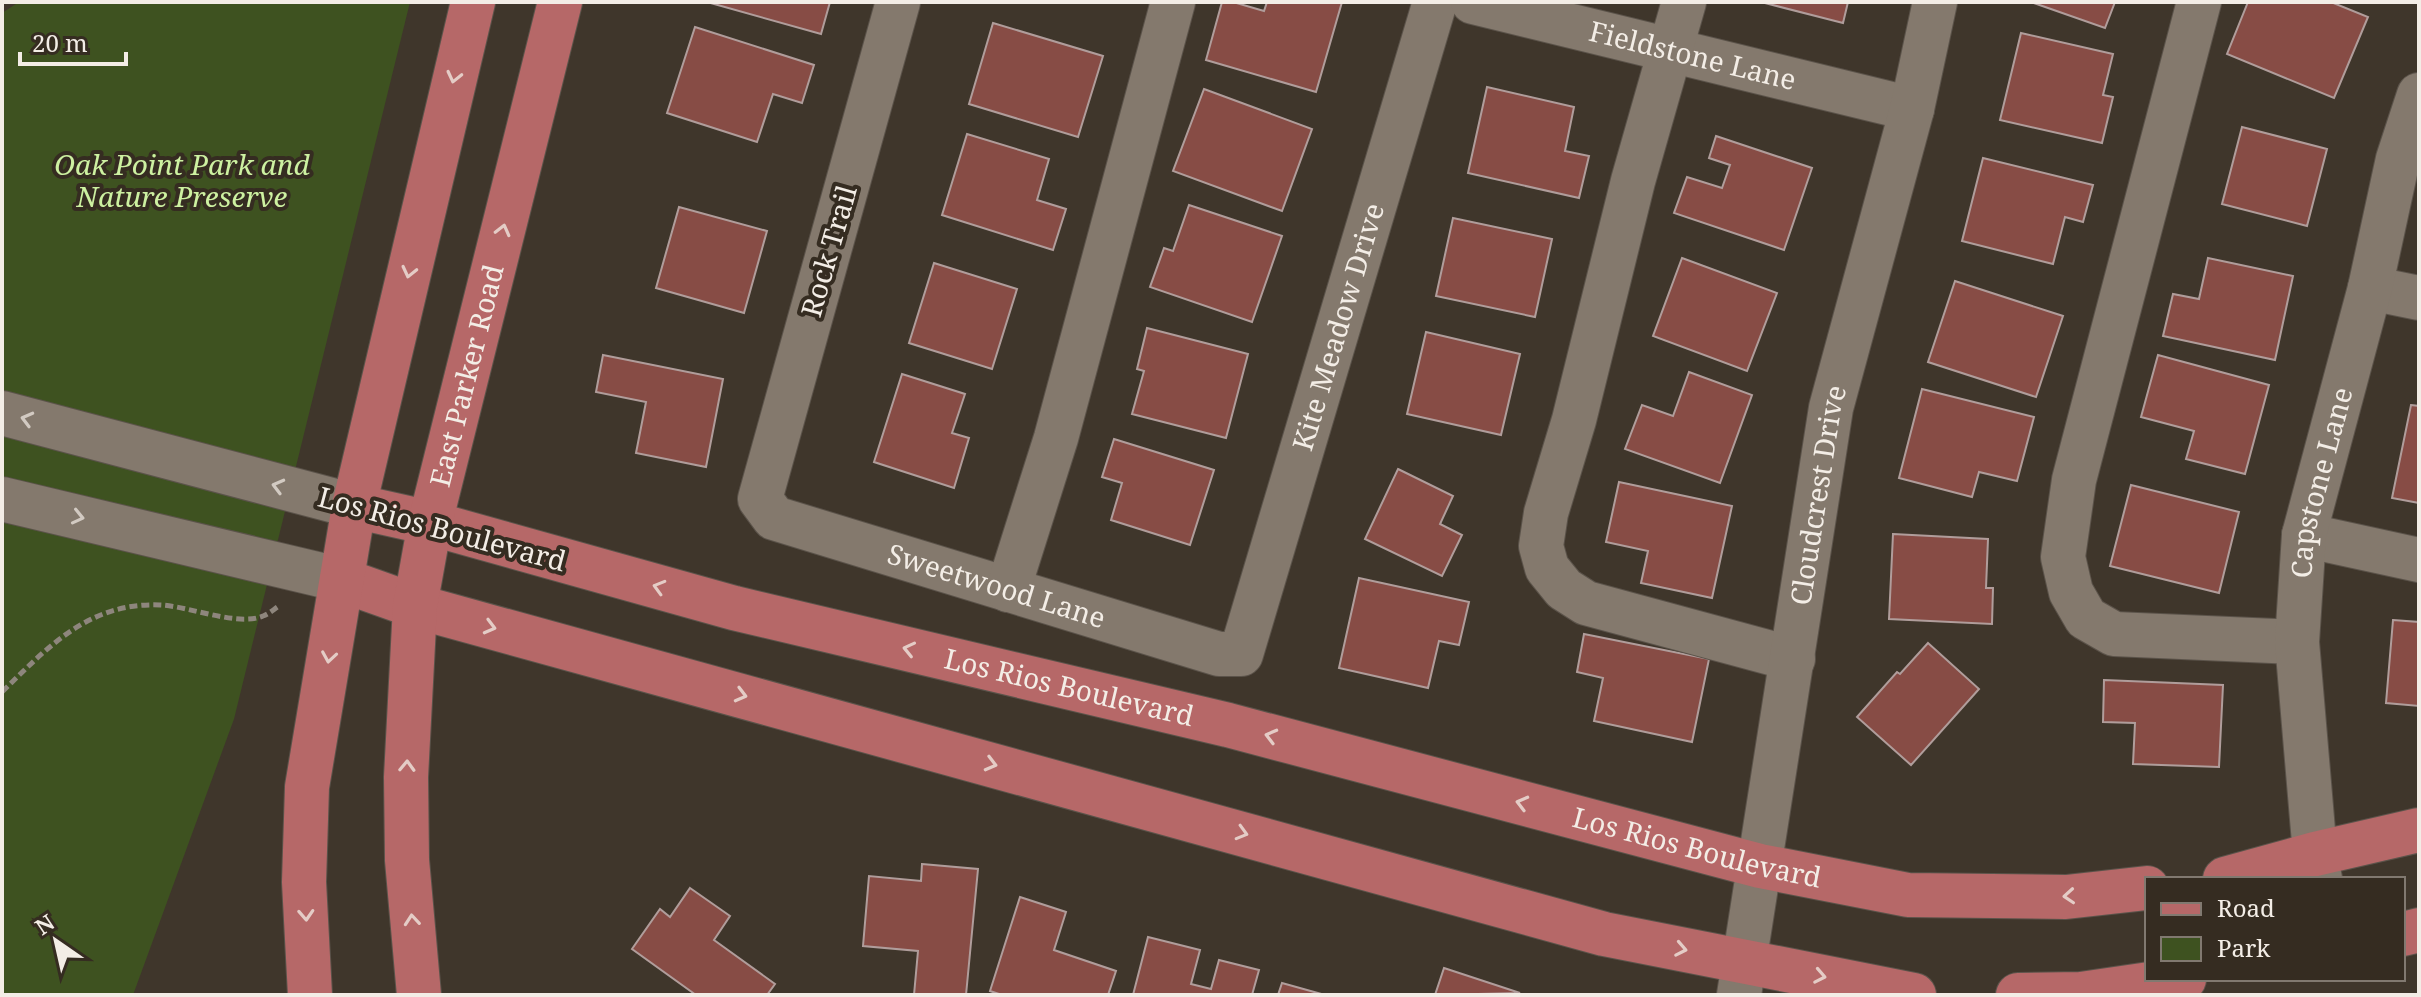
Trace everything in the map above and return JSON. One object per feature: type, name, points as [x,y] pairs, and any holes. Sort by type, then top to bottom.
[{"type":"main road","points":[[310,995],[304,882],[307,787],[354,506],[473,2]]},
{"type":"main road","name":"East Parker Road","points":[[419,995],[407,860],[406,777],[415,606],[430,523],[560,2]]},
{"type":"main road","name":"Los Rios Boulevard","points":[[354,506],[430,523],[734,608],[1228,725],[1760,866],[1908,895],[2066,897],[2145,888]]},
{"type":"main road","points":[[342,580],[415,606],[1604,934],[1741,978],[1914,995]]},
{"type":"main road","points":[[2239,877],[2317,866],[2419,830]]},
{"type":"main road","points":[[2018,995],[2081,994],[2170,981]]},
{"type":"street","name":"Rock Trail","points":[[760,499],[898,2]]},
{"type":"street","points":[[1008,590],[1056,438],[1173,2]]},
{"type":"street","name":"Kite Meadow Drive","points":[[1241,654],[1435,2]]},
{"type":"street","name":"Fieldstone Lane","points":[[1473,2],[1912,109]]},
{"type":"street","points":[[1684,2],[1633,181],[1574,420],[1546,513],[1541,546],[1547,568],[1564,589],[1586,603],[1793,659]]},
{"type":"street","name":"Cloudcrest Drive","points":[[1741,978],[1831,408],[1912,109],[1935,2]]},
{"type":"street","points":[[2199,2],[2074,480],[2063,557],[2071,592],[2086,618],[2114,634],[2297,642]]},
{"type":"street","name":"Capstone Lane","points":[[2317,866],[2297,642],[2304,535],[2370,288],[2398,159],[2419,95]]},
{"type":"street","points":[[2370,288],[2419,298]]},
{"type":"street","name":"Los Rios Boulevard","points":[[2,413],[354,506]]},
{"type":"street","points":[[2,499],[342,580]]},
{"type":"street","name":"Sweetwood Lane","points":[[760,499],[774,518],[1219,654],[1241,654]]},
{"type":"street","points":[[2304,535],[2419,560]]},
{"type":"path","points":[[2,692],[73,627],[107,614],[142,605],[162,605],[234,619],[255,619],[342,580]]},
{"type":"green space","name":"Oak Point Park and Nature Preserve","points":[[19,2],[410,2],[234,719],[133,995],[2,995],[2,13]]},
{"type":"building","points":[[707,2],[830,2],[821,34]]},
{"type":"building","points":[[1222,2],[1264,11],[1267,2],[1342,2],[1316,92],[1206,60]]},
{"type":"building","points":[[1761,2],[1848,2],[1843,23]]},
{"type":"building","points":[[2031,2],[2115,2],[2105,28]]},
{"type":"building","points":[[2248,2],[2331,2],[2368,17],[2334,98],[2227,54]]},
{"type":"building","points":[[993,23],[1103,56],[1078,137],[969,104]]},
{"type":"building","points":[[695,27],[814,65],[802,103],[773,94],[757,142],[667,113]]},
{"type":"building","points":[[2021,33],[2113,54],[2103,95],[2113,97],[2102,143],[2000,120]]},
{"type":"building","points":[[1487,87],[1574,107],[1565,151],[1589,156],[1579,198],[1468,173]]},
{"type":"building","points":[[1204,89],[1312,129],[1282,211],[1173,171]]},
{"type":"building","points":[[2242,127],[2327,149],[2307,226],[2222,204]]},
{"type":"building","points":[[967,134],[1049,159],[1037,200],[1066,209],[1053,250],[942,215]]},
{"type":"building","points":[[1716,136],[1812,168],[1784,250],[1674,213],[1687,177],[1722,188],[1730,165],[1709,158]]},
{"type":"building","points":[[1983,158],[2093,185],[2083,222],[2065,217],[2053,264],[1962,241]]},
{"type":"building","points":[[1189,205],[1282,236],[1252,322],[1150,287],[1164,248],[1173,251]]},
{"type":"building","points":[[679,207],[767,231],[744,313],[656,288]]},
{"type":"building","points":[[1453,218],[1552,239],[1535,317],[1436,296]]},
{"type":"building","points":[[1682,258],[1777,293],[1747,371],[1653,336]]},
{"type":"building","points":[[2208,258],[2293,276],[2275,360],[2163,336],[2173,294],[2199,299]]},
{"type":"building","points":[[934,263],[1017,289],[992,369],[909,343]]},
{"type":"building","points":[[1955,281],[2063,316],[2036,397],[1928,362]]},
{"type":"building","points":[[1147,328],[1248,354],[1226,438],[1132,414],[1144,371],[1137,369]]},
{"type":"building","points":[[1426,332],[1520,354],[1501,435],[1407,414]]},
{"type":"building","points":[[603,355],[723,379],[706,467],[636,453],[646,402],[596,392]]},
{"type":"building","points":[[2158,355],[2269,385],[2245,474],[2186,459],[2194,431],[2141,417]]},
{"type":"building","points":[[1689,372],[1752,395],[1720,483],[1625,449],[1642,405],[1673,416]]},
{"type":"building","points":[[902,374],[965,394],[952,433],[969,438],[954,488],[874,462]]},
{"type":"building","points":[[1922,389],[2034,417],[2017,481],[1979,472],[1972,497],[1899,478]]},
{"type":"building","points":[[2411,405],[2419,406],[2419,503],[2392,498]]},
{"type":"building","points":[[1114,439],[1214,470],[1190,545],[1111,520],[1122,483],[1102,477]]},
{"type":"building","points":[[1398,469],[1453,496],[1440,524],[1462,535],[1442,576],[1365,539]]},
{"type":"building","points":[[1619,482],[1732,506],[1712,598],[1641,583],[1648,551],[1606,542]]},
{"type":"building","points":[[2131,485],[2239,512],[2219,593],[2110,566]]},
{"type":"building","points":[[1893,534],[1988,539],[1986,588],[1993,588],[1992,624],[1889,619]]},
{"type":"building","points":[[1359,578],[1469,602],[1459,645],[1439,641],[1428,688],[1339,668]]},
{"type":"building","points":[[2393,620],[2419,622],[2419,706],[2386,703]]},
{"type":"building","points":[[1584,634],[1709,659],[1692,742],[1594,721],[1603,678],[1577,672]]},
{"type":"building","points":[[1928,643],[1979,689],[1911,765],[1857,717]]},
{"type":"building","points":[[2104,680],[2223,685],[2219,767],[2133,764],[2135,723],[2103,722]]},
{"type":"building","points":[[922,864],[978,869],[966,995],[914,995],[918,951],[863,946],[869,876],[921,881]]},
{"type":"building","points":[[690,888],[730,916],[714,940],[775,984],[767,995],[696,995],[632,949],[660,909],[670,917]]},
{"type":"building","points":[[1020,897],[1066,912],[1054,950],[1116,971],[1108,995],[1002,995],[990,991]]},
{"type":"building","points":[[1148,937],[1200,950],[1191,984],[1211,989],[1219,960],[1259,970],[1252,995],[1133,995]]},
{"type":"building","points":[[1444,968],[1520,993],[1435,995]]},
{"type":"building","points":[[1282,983],[1325,995],[1278,995]]}]
